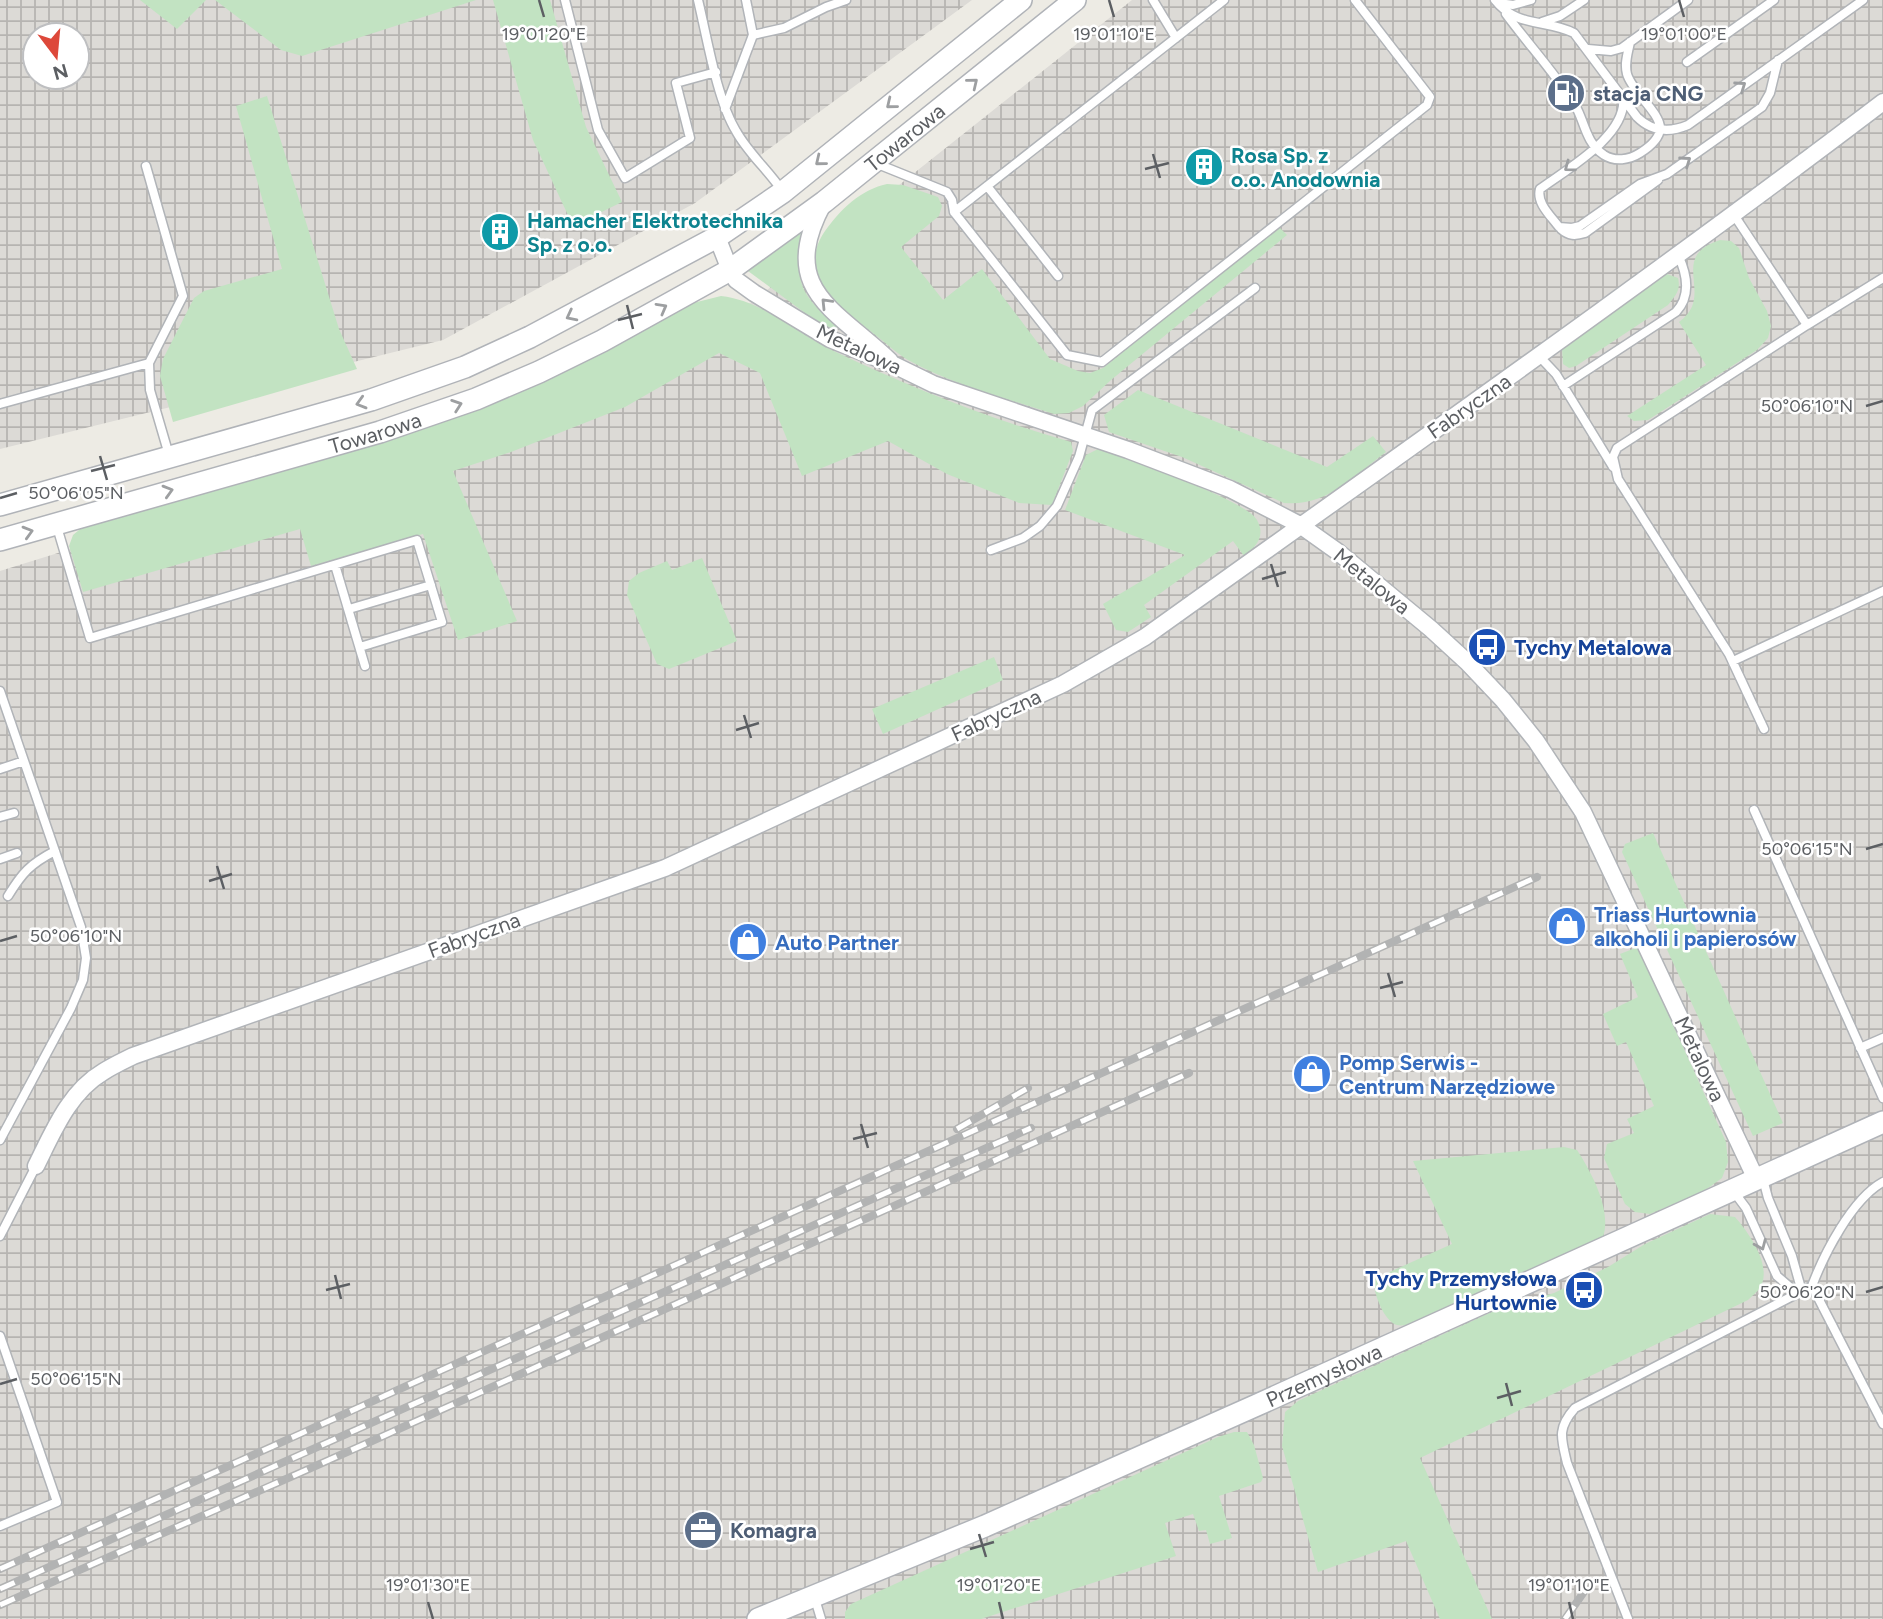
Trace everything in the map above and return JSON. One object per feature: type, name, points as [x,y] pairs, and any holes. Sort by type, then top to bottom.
[{"type":"street","name":"Towarowa","points":[[0,505],[371,400],[465,367],[552,326],[717,237],[783,192],[1021,0]]},
{"type":"street","name":"Towarowa","points":[[0,540],[380,432],[476,399],[602,341],[730,270],[875,163],[1075,0]]},
{"type":"street","name":"Fabryczna","points":[[36,1166],[64,1111],[76,1096],[101,1073],[122,1062],[665,868],[1063,684],[1107,660],[1145,637],[1539,356],[1883,103]]},
{"type":"street","points":[[824,202],[810,233],[807,248],[808,272],[812,286],[822,301],[867,338],[894,365]]},
{"type":"street","points":[[717,237],[730,270]]},
{"type":"street","name":"Metalowa","points":[[730,270],[744,287],[830,339],[933,384],[1230,489],[1300,525],[1338,552],[1449,645],[1503,700],[1536,741],[1583,812],[1760,1178]]},
{"type":"street","name":"Przemysłowa","points":[[758,1619],[985,1526],[1883,1122]]},
{"type":"lane","points":[[565,0],[598,130],[625,178],[690,138],[676,83],[716,72]]},
{"type":"lane","points":[[698,0],[725,109],[736,132],[783,192]]},
{"type":"lane","points":[[725,109],[753,35],[746,0]]},
{"type":"lane","points":[[753,35],[784,28],[826,6],[846,0]]},
{"type":"lane","points":[[1153,0],[1176,38]]},
{"type":"lane","points":[[954,212],[1224,0]]},
{"type":"lane","points":[[875,163],[947,192],[953,200],[954,212],[1067,355],[1102,362],[1427,105],[1430,97],[1355,0]]},
{"type":"lane","points":[[1496,1],[1505,6],[1531,0]]},
{"type":"lane","points":[[1535,23],[1560,16],[1584,0]]},
{"type":"lane","points":[[1588,49],[1611,51],[1622,48],[1688,0]]},
{"type":"lane","points":[[1688,62],[1774,0]]},
{"type":"lane","points":[[1504,12],[1574,33],[1644,124],[1660,130],[1676,130],[1688,125],[1863,0]]},
{"type":"lane","points":[[1496,1],[1574,104],[1582,127],[1596,147],[1608,158],[1625,159],[1645,150],[1653,143],[1660,130],[1659,121],[1631,83],[1627,56],[1630,42]]},
{"type":"lane","points":[[1623,97],[1621,116],[1614,130],[1540,189],[1540,201],[1559,227],[1580,226],[1640,184],[1667,174],[1762,107],[1770,93],[1779,60]]},
{"type":"lane","points":[[146,166],[183,296],[149,363],[150,390],[170,458]]},
{"type":"lane","points":[[987,186],[1058,276]]},
{"type":"lane","points":[[1734,215],[1807,325]]},
{"type":"lane","points":[[1563,386],[1676,312],[1683,304],[1686,293],[1678,255]]},
{"type":"lane","points":[[1614,468],[1617,448],[1883,278]]},
{"type":"lane","points":[[991,550],[1024,538],[1040,526],[1057,506],[1079,457],[1093,410],[1255,288]]},
{"type":"lane","points":[[1539,356],[1556,374],[1732,661],[1763,729]]},
{"type":"lane","points":[[0,404],[149,363]]},
{"type":"lane","points":[[56,524],[90,638],[417,540],[442,622],[360,647]]},
{"type":"lane","points":[[335,565],[365,666]]},
{"type":"lane","points":[[349,609],[431,585]]},
{"type":"lane","points":[[1732,661],[1883,591]]},
{"type":"lane","points":[[0,691],[81,927],[86,958],[83,980],[71,1008],[0,1140]]},
{"type":"lane","points":[[0,769],[24,761]]},
{"type":"lane","points":[[1754,810],[1883,1098]]},
{"type":"lane","points":[[0,817],[15,813]]},
{"type":"lane","points":[[8,896],[20,876],[33,862],[55,851]]},
{"type":"lane","points":[[0,859],[17,853]]},
{"type":"lane","points":[[1860,1048],[1883,1038]]},
{"type":"lane","points":[[0,1236],[36,1166]]},
{"type":"lane","points":[[1760,1178],[1795,1264],[1800,1293]]},
{"type":"lane","points":[[1628,1619],[1567,1463],[1562,1442],[1563,1421],[1575,1408],[1812,1286],[1833,1238],[1870,1192],[1883,1182]]},
{"type":"lane","points":[[1732,1190],[1746,1208],[1770,1266],[1782,1282],[1800,1293]]},
{"type":"lane","points":[[1812,1286],[1883,1424]]},
{"type":"lane","points":[[0,1336],[57,1502],[0,1526]]},
{"type":"lane","points":[[814,1596],[821,1619]]},
{"type":"shaded area","points":[[0,0],[972,0],[695,203],[443,340],[0,449]]},
{"type":"shaded area","points":[[1132,0],[1883,0],[1883,1619],[0,1619],[0,571],[483,421],[738,313]]},
{"type":"green space","points":[[140,0],[206,0],[177,29]]},
{"type":"green space","points":[[215,0],[476,0],[302,56],[281,50]]},
{"type":"green space","points":[[493,0],[550,0],[586,127],[622,202],[573,226],[533,140]]},
{"type":"green space","points":[[267,96],[339,329],[357,369],[173,422],[160,376],[163,359],[194,298],[204,291],[282,269],[236,106]]},
{"type":"green space","points":[[887,184],[903,185],[938,197],[942,206],[939,216],[901,247],[943,300],[982,269],[1050,359],[1090,373],[1103,368],[1279,227],[1287,235],[1083,406],[1069,413],[1054,414],[961,384],[908,360],[848,314],[826,290],[818,277],[815,263],[817,247],[825,231],[852,202],[868,191]]},
{"type":"green space","points":[[801,232],[799,264],[803,286],[815,305],[838,326],[834,330],[809,316],[748,271]]},
{"type":"green space","points":[[1720,240],[1731,241],[1739,248],[1749,278],[1767,311],[1771,326],[1768,338],[1757,350],[1648,420],[1634,421],[1627,416],[1706,365],[1679,322],[1694,300],[1693,266],[1696,256],[1704,247]]},
{"type":"green space","points":[[1667,274],[1678,278],[1679,282],[1677,292],[1668,305],[1576,366],[1569,368],[1563,364],[1562,349],[1656,278]]},
{"type":"green space","points":[[721,296],[752,304],[821,345],[893,378],[981,413],[1071,442],[1073,451],[1052,505],[1019,503],[947,474],[888,441],[802,476],[760,373],[719,353],[625,407],[511,452],[453,471],[517,621],[458,640],[423,534],[311,566],[300,529],[83,592],[69,546],[73,535],[85,525],[460,413],[554,377],[685,305]]},
{"type":"green space","points":[[1138,390],[1327,467],[1373,436],[1386,452],[1327,495],[1299,503],[1284,503],[1182,457],[1109,432],[1104,415]]},
{"type":"green space","points":[[1098,449],[1184,480],[1231,501],[1248,511],[1260,526],[1256,545],[1244,556],[1233,541],[1144,605],[1151,617],[1128,632],[1116,630],[1103,604],[1185,555],[1065,510],[1086,455]]},
{"type":"green space","points":[[702,558],[737,641],[669,669],[657,664],[627,595],[629,581],[639,573],[667,561],[672,570]]},
{"type":"green space","points":[[994,657],[1003,680],[883,734],[872,709]]},
{"type":"green space","points":[[1653,833],[1783,1123],[1753,1136],[1622,852],[1625,844]]},
{"type":"green space","points":[[1638,947],[1726,1142],[1728,1162],[1722,1178],[1704,1191],[1650,1214],[1635,1212],[1625,1204],[1604,1158],[1607,1144],[1634,1133],[1627,1119],[1654,1106],[1626,1042],[1617,1046],[1603,1014],[1638,997],[1620,954]]},
{"type":"green space","points":[[1564,1147],[1577,1150],[1599,1192],[1605,1216],[1603,1237],[1409,1325],[1392,1323],[1377,1298],[1374,1279],[1452,1244],[1413,1161]]},
{"type":"green space","points":[[1710,1214],[1735,1217],[1758,1250],[1764,1270],[1763,1279],[1760,1288],[1748,1300],[1420,1458],[1492,1619],[1440,1619],[1406,1541],[1318,1572],[1282,1446],[1285,1412],[1298,1401],[1496,1310],[1554,1293],[1608,1267],[1645,1244]]},
{"type":"green space","points":[[1234,1432],[1247,1432],[1254,1445],[1263,1478],[1261,1482],[1219,1496],[1232,1538],[1210,1544],[1206,1530],[1199,1531],[1193,1514],[1165,1523],[1176,1556],[981,1619],[845,1619],[845,1612],[851,1604]]},
{"type":"railway","points":[[0,1569],[1537,877]]},
{"type":"railway","points":[[0,1605],[372,1441],[1189,1073]]},
{"type":"railway","points":[[957,1129],[1028,1088]]},
{"type":"railway","points":[[0,1589],[1031,1128]]},
{"type":"railway","points":[[1565,1619],[1586,1589]]},
{"type":"place","name":"stacja CNG","points":[[1566,93]]},
{"type":"place","name":"Rosa Sp. z o.o. Anodownia","points":[[1204,167]]},
{"type":"place","name":"Hamacher Elektrotechnika Sp. z o.o.","points":[[500,232]]},
{"type":"place","name":"Tychy Metalowa","points":[[1487,647]]},
{"type":"place","name":"Triass Hurtownia alkoholi i papierosów","points":[[1567,926]]},
{"type":"place","name":"Auto Partner","points":[[748,942]]},
{"type":"place","name":"Pomp Serwis - Centrum Narzędziowe","points":[[1312,1074]]},
{"type":"place","name":"Tychy Przemysłowa Hurtownie","points":[[1584,1290]]},
{"type":"place","name":"Komagra","points":[[703,1530]]}]
